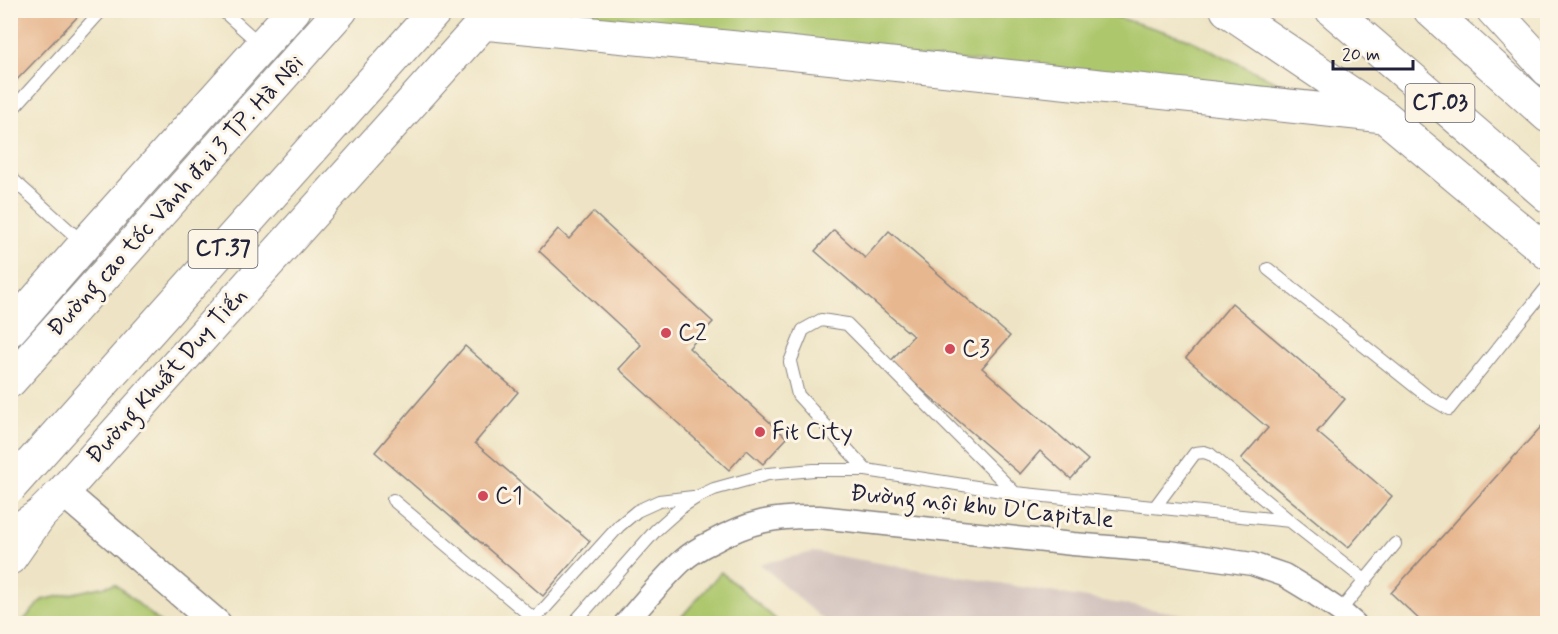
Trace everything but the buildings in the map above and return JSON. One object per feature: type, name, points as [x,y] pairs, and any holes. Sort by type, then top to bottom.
[{"type":"main road","points":[[15,314],[84,245],[294,10]]},
{"type":"main road","name":"Đường cao tốc Vành đai 3 TP. Hà Nội","points":[[10,381],[341,10]]},
{"type":"main road","name":"CT.37","points":[[10,487],[436,10]]},
{"type":"main road","points":[[1227,10],[1384,116],[1548,254]]},
{"type":"main road","name":"CT.03","points":[[1332,10],[1548,196]]},
{"type":"main road","name":"CT.03","points":[[1430,10],[1548,116]]},
{"type":"main road","points":[[1493,10],[1548,70]]},
{"type":"main road","points":[[490,17],[778,52],[1384,116]]},
{"type":"main road","name":"Đường Khuất Duy Tiến","points":[[10,558],[40,515],[490,17]]},
{"type":"main road","points":[[10,535],[40,515]]},
{"type":"street","points":[[63,492],[217,624]]},
{"type":"street","name":"Đường nội khu D'Capitale","points":[[625,624],[682,561],[700,548],[741,527],[790,517],[830,518],[1169,552],[1252,564],[1284,575],[1347,617]]},
{"type":"lane","points":[[10,112],[102,10]]},
{"type":"lane","points":[[222,10],[262,46]]},
{"type":"lane","points":[[10,177],[84,245]]},
{"type":"lane","points":[[1268,269],[1427,396],[1449,409],[1548,286]]},
{"type":"lane","points":[[866,470],[798,395],[790,362],[803,330],[821,320],[847,324],[1015,494]]},
{"type":"lane","points":[[1155,507],[1195,453],[1210,454],[1365,581]]},
{"type":"lane","points":[[573,624],[656,530],[683,506],[714,489],[768,474],[814,470],[866,470],[1015,494],[1290,521]]},
{"type":"lane","points":[[393,500],[538,621],[619,526],[638,511],[659,501],[697,497]]},
{"type":"lane","points":[[1347,617],[1365,581],[1395,544]]},
{"type":"shaded area","points":[[814,552],[1234,623],[827,623],[760,564]]},
{"type":"green space","points":[[559,10],[1097,11],[1186,38],[1291,89],[545,24]]},
{"type":"green space","points":[[721,572],[780,623],[676,623]]},
{"type":"green space","points":[[115,584],[161,623],[21,623],[42,600]]},
{"type":"place","name":"C2","points":[[666,333]]},
{"type":"place","name":"C3","points":[[950,349]]},
{"type":"place","name":"Fit City","points":[[760,432]]},
{"type":"place","name":"C1","points":[[483,496]]}]
